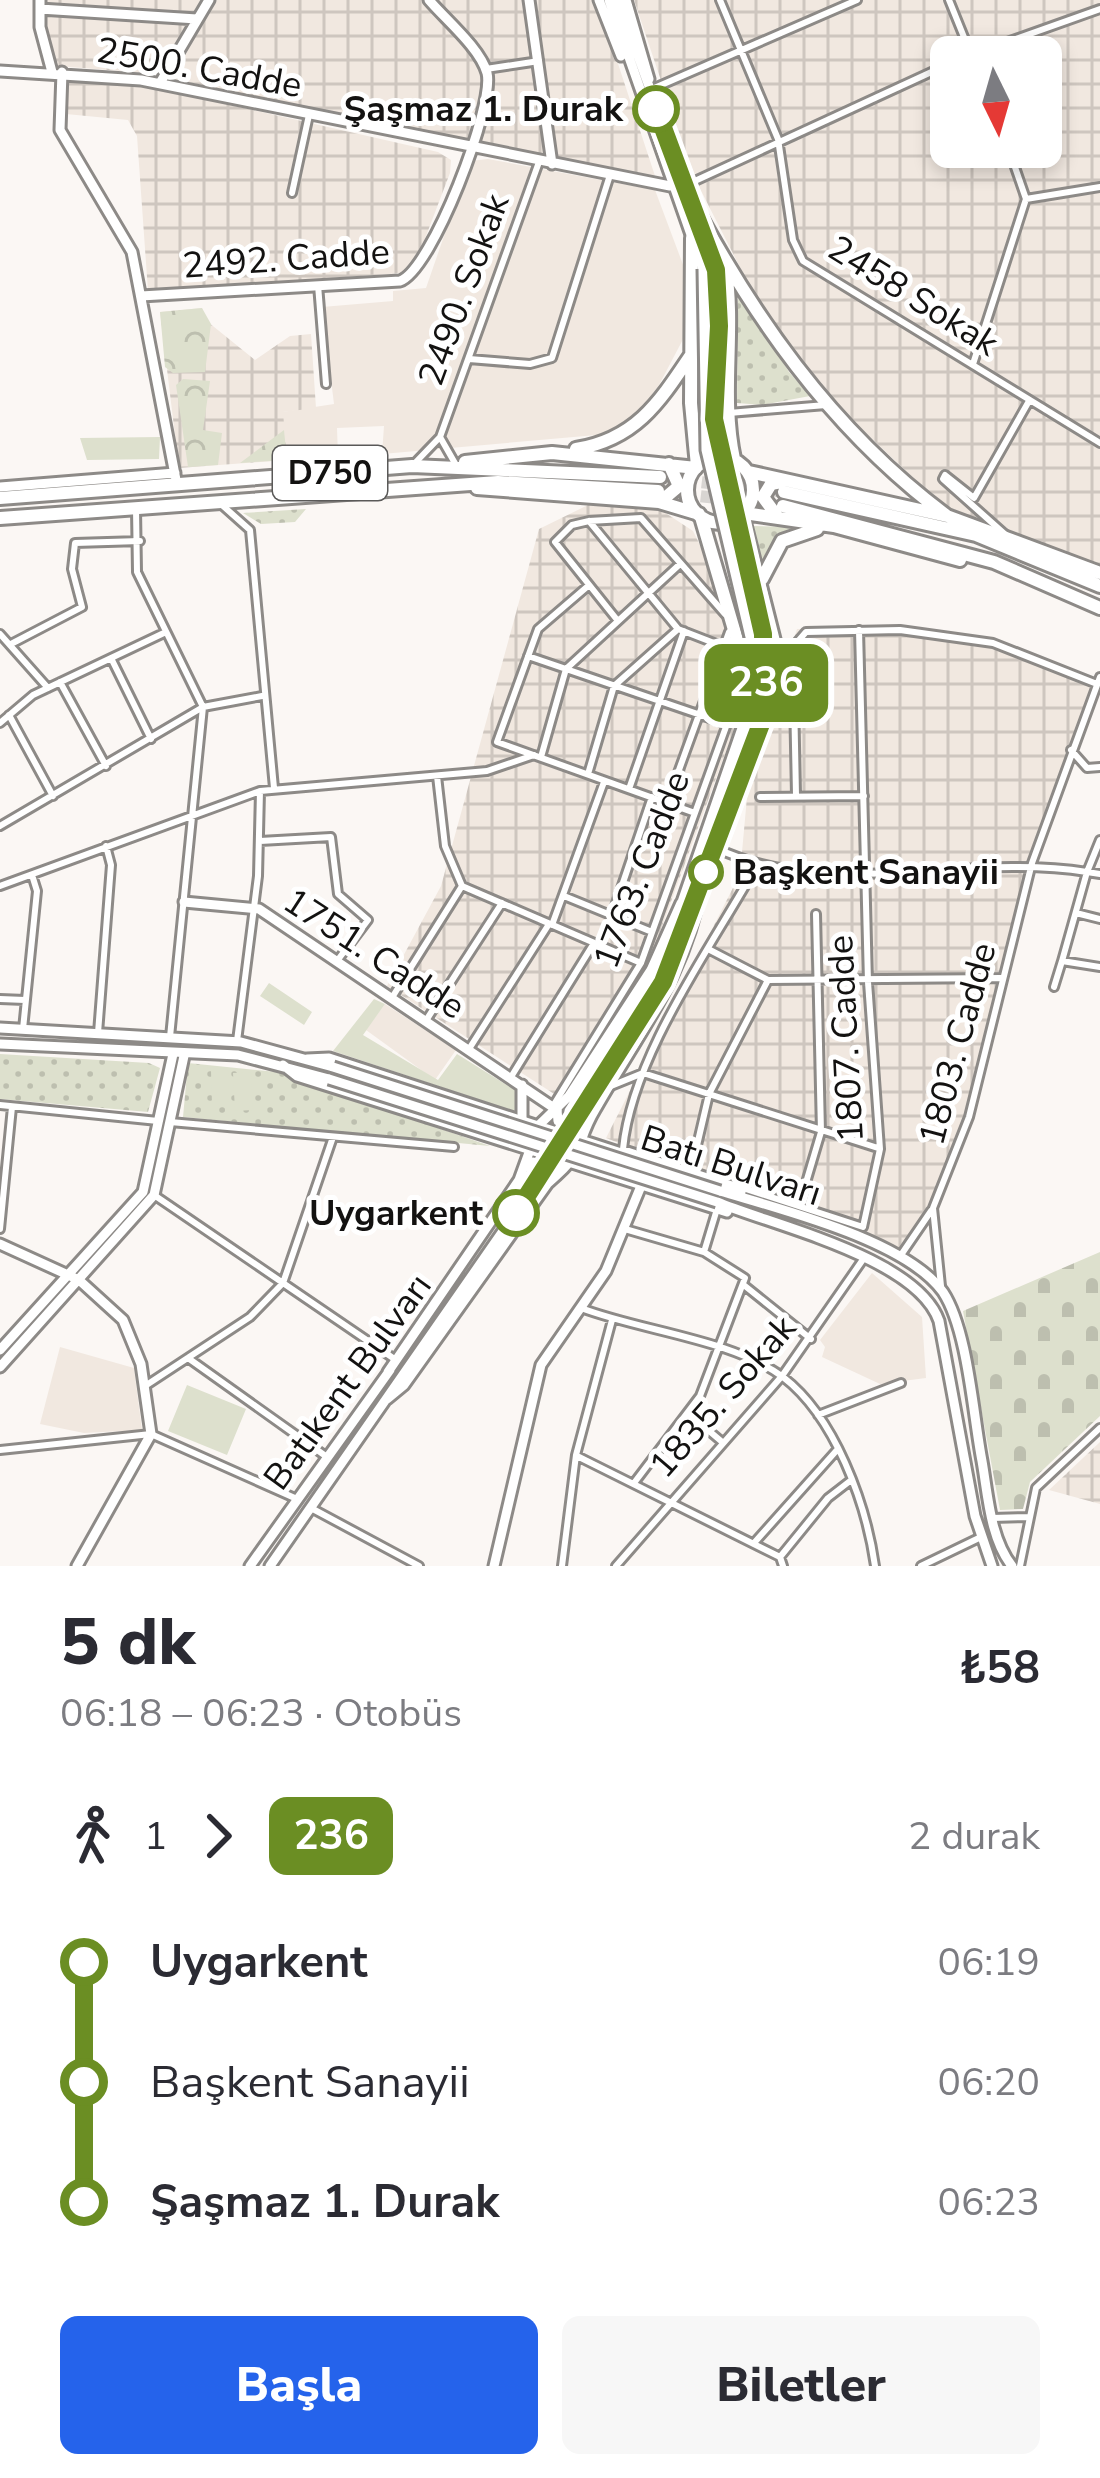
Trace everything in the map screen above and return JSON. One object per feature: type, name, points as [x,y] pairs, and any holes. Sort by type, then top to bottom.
[{"type":"highway","points":[[677,186],[720,267],[790,363],[826,405],[947,516]]},
{"type":"highway","points":[[692,238],[697,467]]},
{"type":"highway","points":[[720,267],[731,327],[728,420],[734,459],[787,499],[834,526],[1054,587]]},
{"type":"highway","points":[[552,453],[609,442],[641,423],[693,351]]},
{"type":"highway","points":[[693,433],[710,437],[728,420]]},
{"type":"highway","name":"D750","points":[[456,465],[478,457],[552,453],[697,467]]},
{"type":"highway","points":[[731,718],[737,640],[687,486],[697,467],[712,458],[734,459]]},
{"type":"highway","points":[[659,490],[679,486],[675,469],[664,461]]},
{"type":"highway","name":"D750","points":[[0,498],[176,479],[456,465],[659,490]]},
{"type":"highway","points":[[748,472],[753,494],[743,514],[778,657],[764,716]]},
{"type":"highway","name":"D750","points":[[0,518],[458,484],[536,481],[659,490]]},
{"type":"highway","points":[[659,490],[722,523],[787,499],[947,516],[1100,573]]},
{"type":"highway","points":[[787,499],[976,535],[1100,586]]},
{"type":"highway","points":[[787,499],[944,546],[1100,608]]},
{"type":"highway","points":[[761,586],[770,554],[782,541],[806,530],[834,526]]},
{"type":"highway","points":[[1009,538],[1027,555]]},
{"type":"main road","points":[[160,83],[209,0]]},
{"type":"main road","points":[[429,0],[486,69]]},
{"type":"main road","points":[[529,0],[552,164]]},
{"type":"main road","points":[[599,0],[644,90]]},
{"type":"main road","points":[[570,1113],[663,982],[764,716],[763,634],[702,418],[703,269],[609,0]]},
{"type":"main road","points":[[622,0],[649,73],[644,90]]},
{"type":"main road","points":[[0,487],[176,479],[128,244],[60,130],[57,72],[40,4],[197,19]]},
{"type":"main road","name":"2492. Cadde","points":[[141,296],[400,280],[413,274],[443,220],[486,92],[486,69]]},
{"type":"main road","name":"2500. Cadde","points":[[0,71],[160,83],[677,186]]},
{"type":"main road","points":[[570,1113],[652,983],[731,768],[752,682],[752,640],[719,485],[714,419],[720,267]]},
{"type":"main road","points":[[731,718],[752,682]]},
{"type":"main road","points":[[528,1169],[528,1151],[539,1125],[570,1113],[608,1088],[673,984],[694,928],[702,884]]},
{"type":"main road","name":"1751. Cadde","points":[[184,902],[251,910],[393,996],[570,1113]]},
{"type":"main road","name":"Batı Bulvarı","points":[[0,1028],[237,1041],[307,1059],[718,1200],[864,1258],[917,1287],[935,1310],[981,1538],[992,1566]]},
{"type":"main road","name":"Batı Bulvarı","points":[[0,1044],[238,1054],[283,1065],[718,1200],[755,1202],[900,1258],[941,1290]]},
{"type":"main road","points":[[0,1350],[154,1196],[178,1055]]},
{"type":"main road","points":[[307,1059],[328,1058],[586,1140],[722,1184],[755,1202]]},
{"type":"main road","points":[[283,1065],[297,1076],[528,1151],[641,1186],[718,1200]]},
{"type":"main road","points":[[522,1085],[523,1120]]},
{"type":"main road","points":[[570,1113],[586,1140]]},
{"type":"main road","points":[[0,1367],[143,1192],[165,1122]]},
{"type":"main road","points":[[547,1177],[574,1165],[586,1140]]},
{"type":"main road","points":[[388,1372],[393,1358],[528,1169],[540,1164],[550,1168],[547,1177]]},
{"type":"main road","name":"Batıkent Bulvarı","points":[[250,1566],[528,1169]]},
{"type":"main road","name":"Batıkent Bulvarı","points":[[270,1566],[547,1177]]},
{"type":"main road","points":[[494,1566],[541,1365],[606,1271],[641,1186]]},
{"type":"main road","points":[[0,1244],[75,1276],[128,1329],[146,1386],[151,1434],[77,1566]]},
{"type":"main road","points":[[941,1290],[956,1325],[992,1518],[1016,1566]]},
{"type":"street","name":"2458 Sokak","points":[[720,0],[778,139],[794,240],[803,261],[1100,443]]},
{"type":"street","points":[[949,0],[962,36]]},
{"type":"street","points":[[644,90],[852,1]]},
{"type":"street","points":[[1025,36],[1100,9]]},
{"type":"street","points":[[486,69],[539,61]]},
{"type":"street","points":[[677,186],[930,72]]},
{"type":"street","points":[[292,193],[309,115]]},
{"type":"street","name":"2490. Sokak","points":[[412,466],[440,437],[539,161]]},
{"type":"street","points":[[973,364],[1026,200],[1015,168]]},
{"type":"street","points":[[470,359],[538,364],[552,358],[610,176]]},
{"type":"street","points":[[1026,200],[1100,187]]},
{"type":"street","points":[[318,285],[326,384]]},
{"type":"street","points":[[1009,538],[943,479],[945,475],[974,498],[1029,401]]},
{"type":"street","points":[[728,420],[826,405]]},
{"type":"street","name":"2490. Sokak","points":[[440,437],[456,465]]},
{"type":"street","points":[[220,502],[250,530],[274,788]]},
{"type":"street","points":[[136,509],[137,572],[203,707],[170,1037]]},
{"type":"street","points":[[619,621],[555,542],[572,525],[641,518],[729,624],[727,649],[667,803]]},
{"type":"street","points":[[590,521],[681,630],[727,649]]},
{"type":"street","points":[[11,644],[82,607],[72,569],[75,543],[140,541]]},
{"type":"street","points":[[537,756],[566,669],[680,564]]},
{"type":"street","points":[[588,586],[538,629],[497,742],[695,813]]},
{"type":"street","points":[[588,774],[614,686],[681,630]]},
{"type":"street","points":[[629,789],[681,630]]},
{"type":"street","points":[[796,795],[793,646],[806,632],[859,630],[993,643],[1099,680]]},
{"type":"street","name":"1807. Cadde","points":[[800,1206],[863,1227],[880,1149],[868,982],[859,630]]},
{"type":"street","points":[[0,723],[48,688],[166,632]]},
{"type":"street","points":[[0,634],[48,688]]},
{"type":"street","points":[[528,656],[698,714],[731,718]]},
{"type":"street","points":[[111,658],[151,739]]},
{"type":"street","name":"1803. Cadde","points":[[900,1258],[933,1208],[958,1156],[1032,863],[1099,680]]},
{"type":"street","points":[[60,682],[106,766]]},
{"type":"street","points":[[0,814],[2,825],[203,707],[262,695]]},
{"type":"street","points":[[9,715],[53,796]]},
{"type":"street","name":"1763. Cadde","points":[[570,1113],[640,964],[731,718]]},
{"type":"street","points":[[1071,750],[1087,768],[1100,767]]},
{"type":"street","points":[[0,886],[260,790],[487,771],[537,756]]},
{"type":"street","points":[[437,776],[446,846],[462,886],[640,964]]},
{"type":"street","points":[[469,1048],[551,924],[604,780]]},
{"type":"street","points":[[237,1041],[260,841],[260,790]]},
{"type":"street","points":[[760,797],[864,796]]},
{"type":"street","points":[[612,915],[652,797]]},
{"type":"street","points":[[260,841],[324,833],[332,838],[338,895],[368,920],[337,961]]},
{"type":"street","points":[[1054,987],[1100,840]]},
{"type":"street","points":[[98,1033],[111,865],[106,846]]},
{"type":"street","points":[[716,848],[756,867],[868,873],[1032,863],[1100,874]]},
{"type":"street","points":[[756,867],[643,1073],[626,1118],[623,1149],[800,1206],[821,1132],[816,914]]},
{"type":"street","points":[[23,1029],[37,892],[32,874]]},
{"type":"street","points":[[393,996],[462,886]]},
{"type":"street","points":[[564,896],[652,932]]},
{"type":"street","points":[[427,1019],[502,903]]},
{"type":"street","points":[[1076,913],[1100,919]]},
{"type":"street","points":[[511,1077],[594,943]]},
{"type":"street","points":[[710,950],[768,980],[1003,978]]},
{"type":"street","points":[[1061,961],[1100,968]]},
{"type":"street","points":[[691,1171],[709,1094],[768,980]]},
{"type":"street","points":[[0,999],[25,1000]]},
{"type":"street","points":[[608,1088],[643,1073],[880,1149]]},
{"type":"street","points":[[0,1105],[454,1147]]},
{"type":"street","points":[[0,1229],[12,1106]]},
{"type":"street","points":[[146,1386],[250,1317],[283,1283],[333,1137]]},
{"type":"street","points":[[154,1196],[393,1358]]},
{"type":"street","points":[[704,1252],[718,1200]]},
{"type":"street","points":[[933,1208],[941,1290]]},
{"type":"street","points":[[624,1228],[704,1252],[812,1339]]},
{"type":"street","name":"1835. Sokak","points":[[616,1566],[812,1339],[864,1258]]},
{"type":"street","points":[[634,1483],[688,1413],[721,1349],[745,1282]]},
{"type":"street","points":[[581,1308],[721,1349],[782,1376],[818,1415],[837,1450],[875,1566]]},
{"type":"street","points":[[562,1566],[576,1455],[612,1320]]},
{"type":"street","points":[[188,1358],[327,1457]]},
{"type":"street","points":[[818,1415],[901,1383]]},
{"type":"street","points":[[688,1413],[721,1441]]},
{"type":"street","points":[[1016,1566],[1036,1488],[1100,1428]]},
{"type":"street","points":[[0,1450],[151,1434],[297,1499]]},
{"type":"street","points":[[754,1543],[837,1450]]},
{"type":"street","points":[[576,1455],[754,1543],[781,1562],[828,1498],[850,1481]]},
{"type":"street","points":[[309,1507],[419,1566]]},
{"type":"street","points":[[992,1518],[1030,1517]]},
{"type":"street","points":[[921,1566],[981,1538]]},
{"type":"shaded area","points":[[43,0],[206,0],[161,74],[57,66],[45,33]]},
{"type":"shaded area","points":[[214,0],[597,0],[657,182],[173,79]]},
{"type":"shaded area","points":[[634,0],[1100,0],[1100,567],[942,505],[815,385],[751,289],[692,173]]},
{"type":"shaded area","points":[[68,77],[164,90],[438,152],[451,160],[450,173],[418,257],[403,273],[148,291],[137,136],[128,120],[66,114]]},
{"type":"shaded area","points":[[488,159],[655,190],[685,270],[690,326],[659,385],[634,420],[608,434],[382,454],[384,426],[337,428],[338,457],[287,460],[282,412],[334,404],[322,307],[393,301],[393,291],[426,288],[470,161]]},
{"type":"shaded area","points":[[202,308],[203,318],[255,360],[290,336],[311,334],[316,408],[283,412],[287,460],[179,468],[160,312]]},
{"type":"shaded area","points":[[588,505],[661,510],[693,531],[715,575],[734,641],[737,721],[646,970],[562,1099],[387,986],[441,886],[539,529]]},
{"type":"shaded area","points":[[797,629],[917,629],[994,639],[1097,684],[1032,863],[971,1117],[934,1199],[898,1252],[606,1138],[740,874],[747,797]]},
{"type":"shaded area","points":[[385,1004],[456,1050],[435,1080],[366,1030]]},
{"type":"shaded area","points":[[872,1273],[922,1317],[926,1378],[880,1384],[822,1357],[825,1347],[820,1340]]},
{"type":"shaded area","points":[[60,1347],[134,1368],[142,1430],[84,1433],[40,1424]]},
{"type":"shaded area","points":[[1100,1442],[1100,1504],[1049,1490]]},
{"type":"green space","points":[[738,289],[789,372],[810,396],[762,405],[737,403]]},
{"type":"green space","points":[[202,308],[211,324],[205,372],[173,373],[165,367],[160,312]]},
{"type":"green space","points":[[183,379],[210,381],[203,430],[222,433],[218,465],[188,467],[176,385]]},
{"type":"green space","points":[[284,430],[287,460],[240,463]]},
{"type":"green space","points":[[160,437],[159,459],[87,460],[80,438]]},
{"type":"green space","points":[[306,509],[295,522],[261,524],[243,513]]},
{"type":"green space","points":[[752,526],[794,527],[769,547],[761,564]]},
{"type":"green space","points":[[269,983],[312,1012],[304,1025],[260,996]]},
{"type":"green space","points":[[374,999],[385,1004],[363,1035],[438,1080],[457,1054],[518,1092],[519,1113],[333,1051]]},
{"type":"green space","points":[[0,1054],[149,1063],[160,1068],[148,1112],[0,1099]]},
{"type":"green space","points":[[188,1063],[277,1072],[490,1146],[183,1117]]},
{"type":"green space","points":[[228,1070],[229,1105],[212,1105],[211,1071]]},
{"type":"green space","points":[[251,1072],[253,1110],[235,1111],[233,1073]]},
{"type":"green space","points":[[1100,1252],[1100,1416],[1030,1482],[1023,1509],[1000,1510],[963,1311]]},
{"type":"green space","points":[[187,1385],[246,1409],[227,1455],[168,1431]]},
{"type":"tunnel","points":[[666,478],[777,491]]},
{"type":"tunnel","points":[[665,492],[776,505]]},
{"type":"bus line","name":"236","points":[[516,1213],[663,982],[764,716],[767,665],[763,634],[733,519],[714,419],[719,326],[716,270],[656,109]]},
{"type":"place","name":"Şaşmaz 1. Durak","points":[[656,109]]},
{"type":"place","name":"Başkent Sanayii","points":[[706,872]]},
{"type":"place","name":"Uygarkent","points":[[516,1213]]}]
